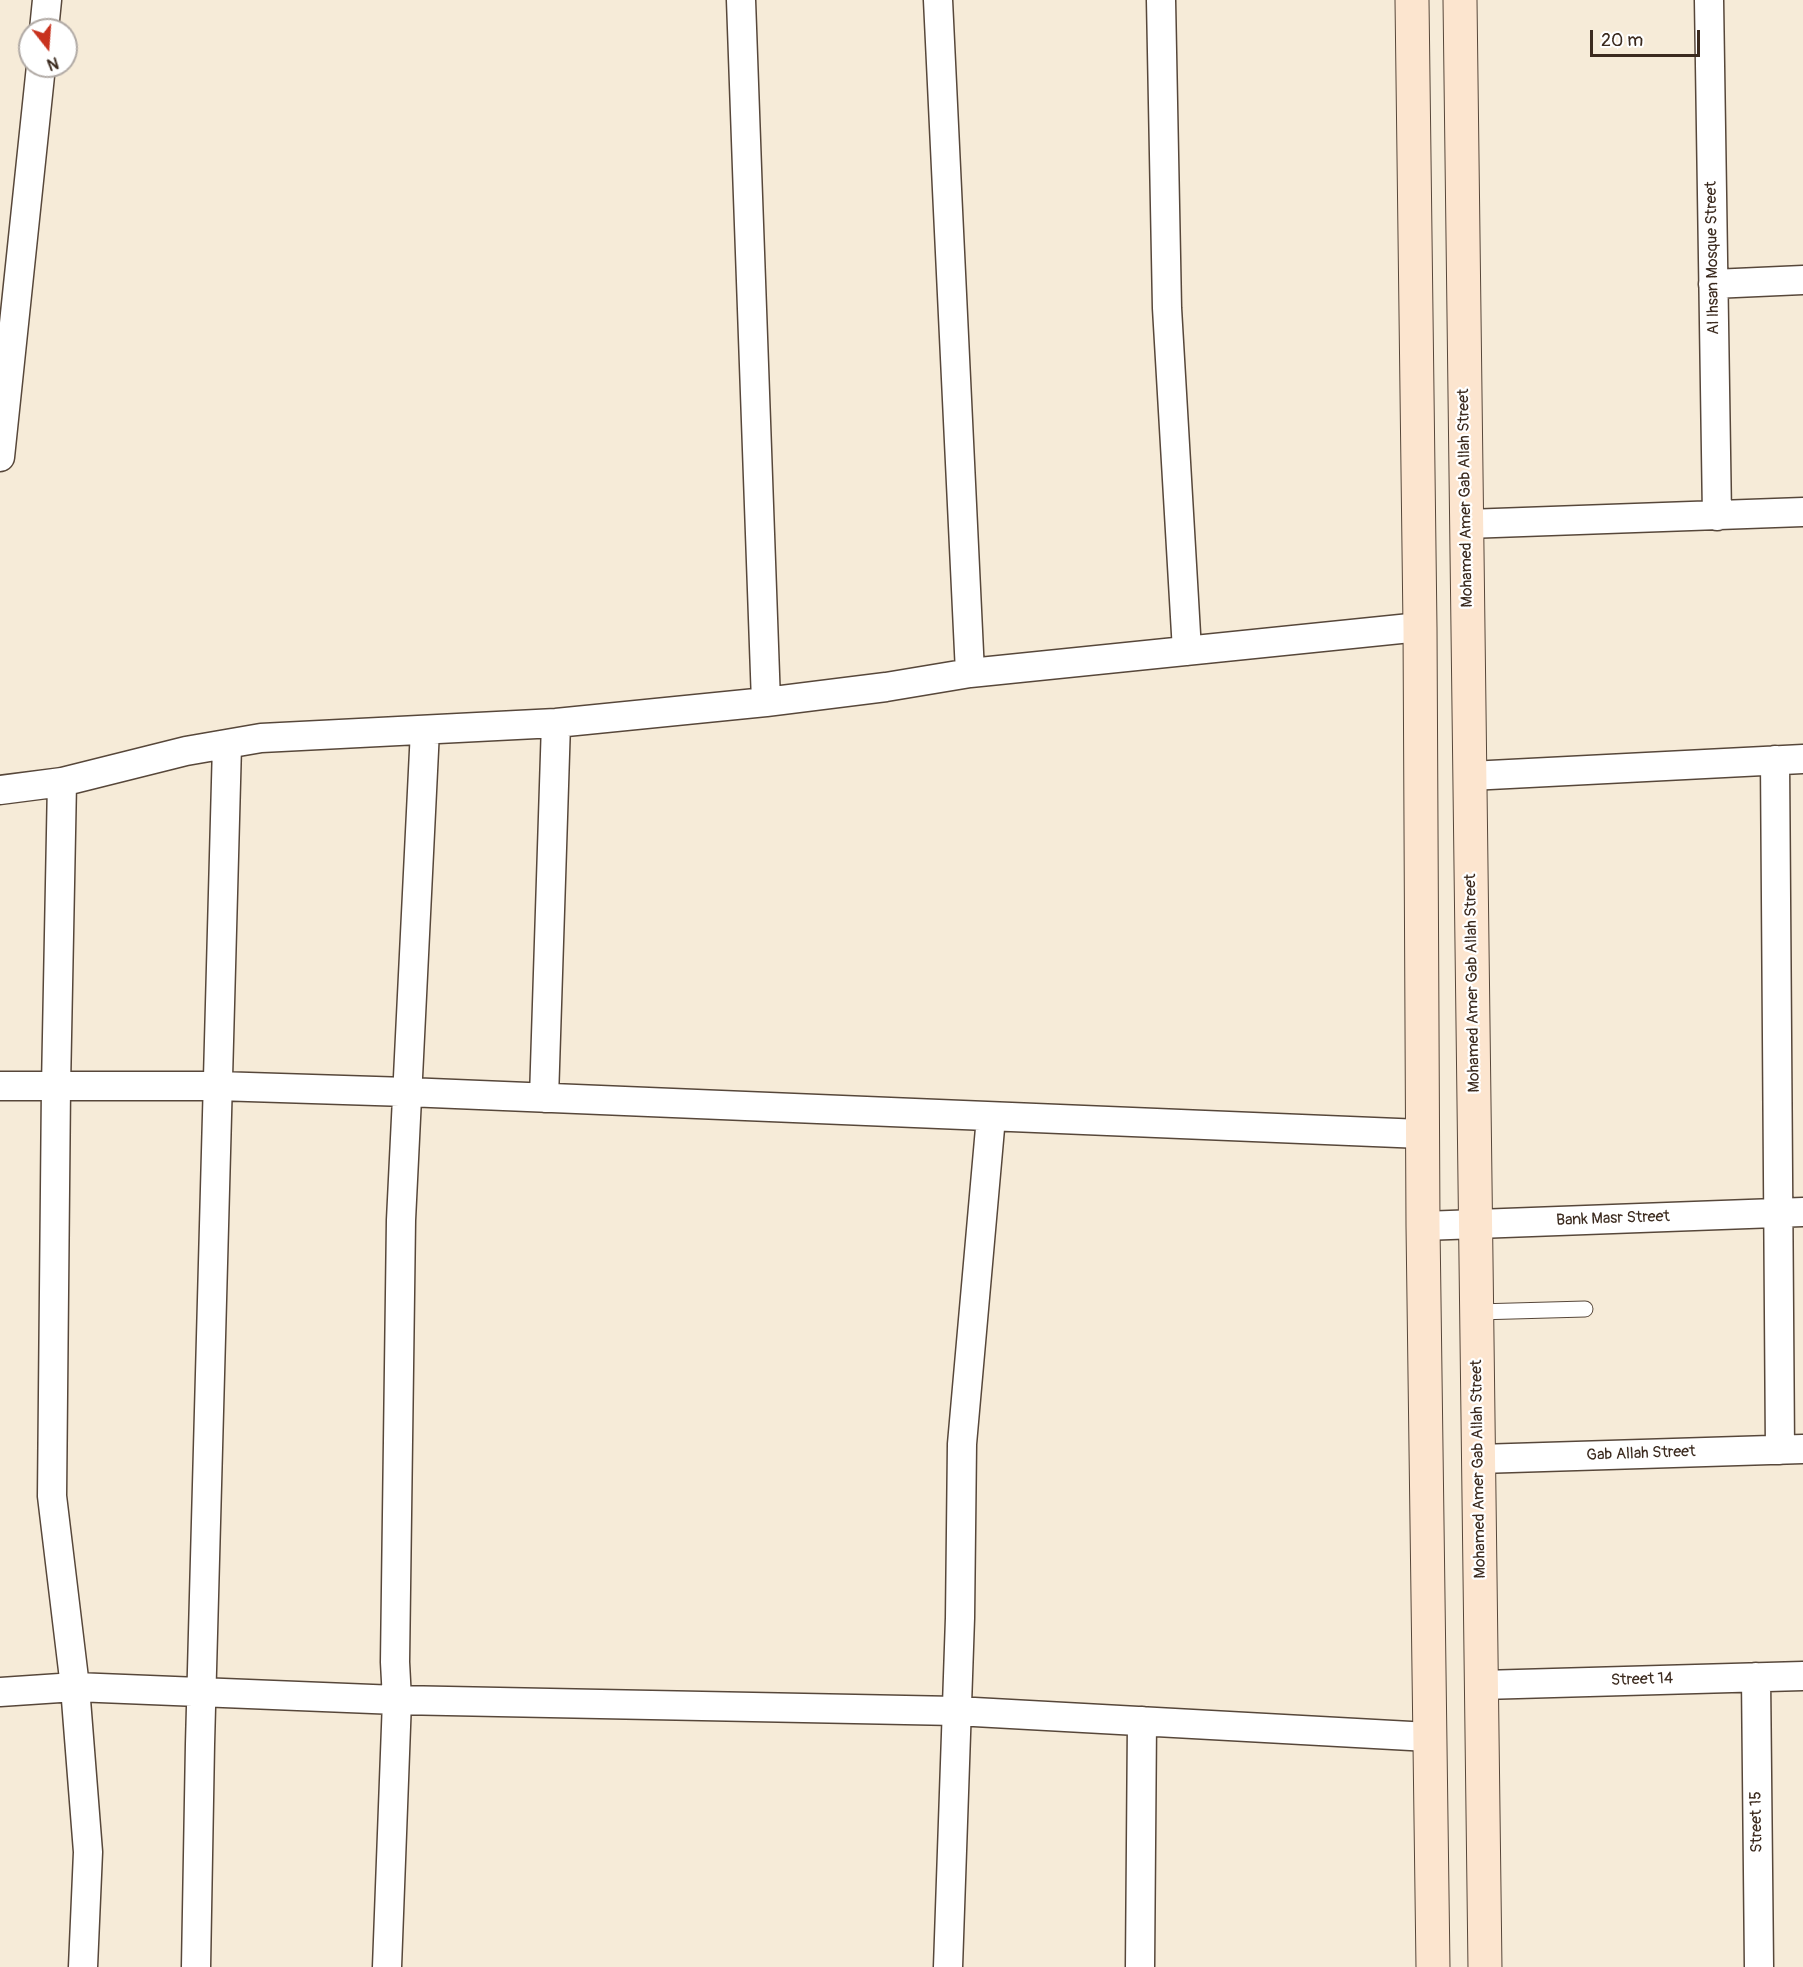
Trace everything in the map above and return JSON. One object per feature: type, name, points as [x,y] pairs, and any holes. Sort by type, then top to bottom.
[{"type":"street","points":[[45,18],[47,0]]},
{"type":"street","points":[[741,0],[765,702]]},
{"type":"street","points":[[938,0],[970,673]]},
{"type":"street","points":[[1161,0],[1167,308],[1187,651]]},
{"type":"street","points":[[1412,0],[1420,627],[1422,1134],[1433,1967]]},
{"type":"street","name":"Mohamed Amer Gab Allah Street","points":[[1460,0],[1485,1967]]},
{"type":"street","name":"Al Ihsan Mosque Street","points":[[1709,0],[1717,516]]},
{"type":"street","points":[[0,457],[40,78]]},
{"type":"street","points":[[1713,284],[1803,280]]},
{"type":"street","points":[[1467,524],[1803,512]]},
{"type":"street","points":[[0,790],[62,782],[186,752],[261,738],[556,723],[765,702],[886,687],[970,673],[1420,627]]},
{"type":"street","points":[[544,1098],[556,723]]},
{"type":"street","points":[[387,1967],[397,1700],[395,1662],[400,1232],[425,730]]},
{"type":"street","points":[[196,1967],[201,1691],[227,744]]},
{"type":"street","points":[[1470,776],[1789,760],[1792,1449]]},
{"type":"street","points":[[62,782],[52,1496],[75,1687],[88,1852],[83,1967]]},
{"type":"street","points":[[0,1086],[218,1086],[407,1092],[1422,1134]]},
{"type":"street","points":[[948,1967],[960,1618],[962,1444],[991,1117]]},
{"type":"street","name":"Bank Masr Street","points":[[1423,1226],[1791,1212]]},
{"type":"street","name":"Gab Allah Street","points":[[1479,1459],[1792,1449]]},
{"type":"street","name":"Street 14","points":[[1482,1685],[1803,1676]]},
{"type":"street","name":"Street 15","points":[[1756,1677],[1759,1967]]},
{"type":"street","points":[[0,1692],[75,1687],[397,1700],[956,1711],[1429,1737]]},
{"type":"street","points":[[1140,1967],[1142,1721]]},
{"type":"lane","points":[[1477,1312],[1585,1309]]}]
